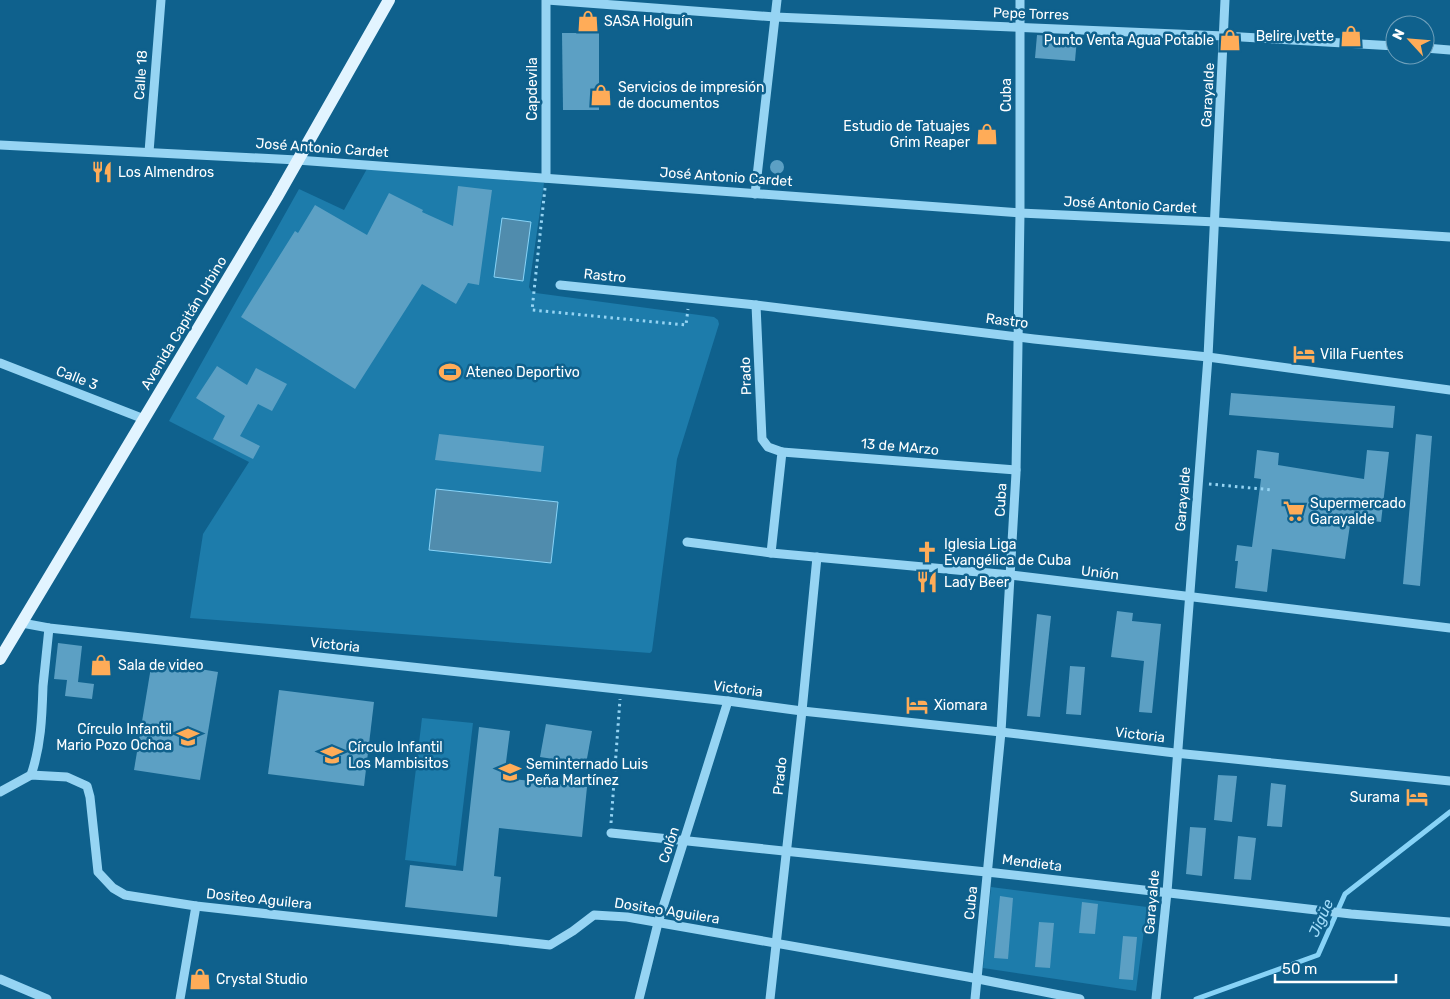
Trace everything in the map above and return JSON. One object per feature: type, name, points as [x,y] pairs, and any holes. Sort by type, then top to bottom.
[{"type":"main road","name":"Avenida Capitán Urbino","points":[[0,659],[277,197],[389,0]]},
{"type":"street","name":"Calle 18","points":[[149,152],[161,0]]},
{"type":"street","name":"Pepe Torres","points":[[546,0],[775,17],[1224,36],[1385,45]]},
{"type":"street","name":"Capdevila","points":[[546,0],[546,178]]},
{"type":"street","points":[[755,194],[777,0]]},
{"type":"street","name":"Cuba","points":[[975,999],[1002,732],[1016,470],[1020,213],[1020,0]]},
{"type":"street","name":"Garayalde","points":[[1156,999],[1167,892],[1208,357],[1216,222],[1225,0]]},
{"type":"street","points":[[1435,49],[1450,50]]},
{"type":"street","name":"José Antonio Cardet","points":[[0,145],[297,160],[1020,213],[1216,222],[1450,237]]},
{"type":"street","name":"Rastro","points":[[560,285],[756,305],[1208,357],[1450,390]]},
{"type":"street","name":"Prado","points":[[756,305],[762,439],[768,447],[782,452]]},
{"type":"street","name":"Calle 3","points":[[0,362],[144,419]]},
{"type":"street","points":[[771,553],[782,452]]},
{"type":"street","name":"13 de MArzo","points":[[782,452],[1016,470]]},
{"type":"street","name":"Unión","points":[[687,542],[771,553],[1011,575],[1450,628]]},
{"type":"street","name":"Prado","points":[[770,999],[817,557]]},
{"type":"street","name":"Victoria","points":[[22,623],[49,628],[621,689],[802,711],[1450,782]]},
{"type":"street","points":[[0,792],[31,775],[36,761],[42,725],[43,686],[49,628]]},
{"type":"street","name":"Colón","points":[[639,999],[658,923],[728,701]]},
{"type":"street","name":"Dositeo Aguilera","points":[[31,775],[67,777],[87,786],[90,797],[98,872],[113,888],[125,895],[196,906],[550,945],[594,915],[627,917],[1080,999]]},
{"type":"street","name":"Mendieta","points":[[611,832],[988,872],[1351,914],[1450,922]]},
{"type":"street","name":"Dositeo Aguilera","points":[[180,999],[196,906]]},
{"type":"street","points":[[0,979],[48,999]]},
{"type":"path","points":[[1198,483],[1273,490]]},
{"type":"path","points":[[611,832],[621,689]]},
{"type":"shaded area","name":"Ateneo Deportivo","points":[[368,167],[543,181],[529,287],[531,291],[714,317],[718,320],[719,324],[677,459],[652,651],[650,653],[190,618],[203,534],[249,462],[169,421],[299,189],[344,210]]},
{"type":"shaded area","points":[[502,218],[531,222],[523,281],[494,277]]},
{"type":"shaded area","points":[[436,489],[558,502],[551,563],[429,550]]},
{"type":"shaded area","points":[[422,718],[473,723],[456,866],[405,860]]},
{"type":"shaded area","points":[[991,887],[1147,907],[1136,991],[983,968]]},
{"type":"building","points":[[562,33],[599,33],[599,110],[563,110]]},
{"type":"building","points":[[1037,35],[1077,38],[1075,61],[1035,58]]},
{"type":"building","points":[[774,160],[780,160],[784,167],[780,174],[774,174],[770,170],[770,164]]},
{"type":"building","points":[[458,186],[492,190],[479,285],[468,283],[456,304],[422,284],[355,389],[241,317],[295,231],[298,233],[315,205],[367,235],[389,193],[423,210],[422,212],[453,226]]},
{"type":"building","points":[[217,366],[247,385],[256,368],[287,384],[272,411],[258,404],[240,436],[260,446],[253,459],[213,439],[225,416],[196,398]]},
{"type":"building","points":[[1231,393],[1395,406],[1393,428],[1229,415]]},
{"type":"building","points":[[439,434],[544,446],[541,472],[435,460]]},
{"type":"building","points":[[1416,434],[1432,436],[1420,586],[1403,584]]},
{"type":"building","points":[[1257,450],[1279,453],[1278,465],[1364,479],[1367,450],[1389,452],[1381,522],[1351,518],[1345,559],[1272,549],[1267,592],[1235,588],[1238,561],[1235,561],[1237,545],[1252,547],[1261,479],[1254,478]]},
{"type":"building","points":[[1117,611],[1133,613],[1132,621],[1161,624],[1152,713],[1139,712],[1144,661],[1111,657]]},
{"type":"building","points":[[1037,614],[1051,616],[1040,717],[1027,716]]},
{"type":"building","points":[[58,643],[82,646],[78,682],[94,684],[92,699],[65,696],[67,680],[54,679]]},
{"type":"building","points":[[152,661],[218,672],[200,780],[134,770]]},
{"type":"building","points":[[1070,666],[1085,667],[1081,715],[1066,714]]},
{"type":"building","name":"Círculo Infantil Los Mambisitos","points":[[279,690],[374,702],[364,786],[268,774]]},
{"type":"building","points":[[546,724],[592,731],[586,764],[540,757]]},
{"type":"building","points":[[479,727],[510,731],[504,778],[587,787],[582,837],[499,828],[494,876],[501,877],[497,917],[405,907],[410,865],[463,871]]},
{"type":"building","points":[[1218,775],[1237,776],[1232,822],[1214,820]]},
{"type":"building","points":[[1271,783],[1286,785],[1282,827],[1267,826]]},
{"type":"building","points":[[1190,827],[1206,828],[1202,876],[1186,874]]},
{"type":"building","points":[[1238,836],[1256,838],[1251,880],[1234,879]]},
{"type":"building","points":[[1000,896],[1013,898],[1008,959],[994,958]]},
{"type":"building","points":[[1082,902],[1098,904],[1095,934],[1079,933]]},
{"type":"building","points":[[1039,922],[1054,923],[1050,968],[1035,967]]},
{"type":"building","points":[[1123,936],[1137,937],[1133,980],[1119,979]]},
{"type":"waterway","name":"Jigüe","points":[[1196,999],[1318,955],[1345,894],[1450,812]]},
{"type":"place","name":"SASA Holguín","points":[[588,21]]},
{"type":"place","name":"Belire Ivette","points":[[1351,36]]},
{"type":"place","name":"Punto Venta Agua Potable","points":[[1230,40]]},
{"type":"place","name":"Servicios de impresión de documentos","points":[[601,95]]},
{"type":"place","name":"Estudio de Tatuajes Grim Reaper","points":[[987,134]]},
{"type":"place","name":"Los Almendros","points":[[102,172]]},
{"type":"place","name":"Villa Fuentes","points":[[1304,354]]},
{"type":"place","name":"Ateneo Deportivo","points":[[450,372]]},
{"type":"place","name":"Supermercado Garayalde","points":[[1294,511]]},
{"type":"place","name":"Iglesia Liga Evangélica de Cuba","points":[[927,552]]},
{"type":"place","name":"Lady Beer","points":[[927,582]]},
{"type":"place","name":"Sala de video","points":[[101,665]]},
{"type":"place","name":"Xiomara","points":[[917,705]]},
{"type":"place","name":"Círculo Infantil Mario Pozo Ochoa","points":[[188,737]]},
{"type":"place","name":"Círculo Infantil Los Mambisitos","points":[[332,755]]},
{"type":"place","name":"Seminternado Luis Peña Martínez","points":[[510,772]]},
{"type":"place","name":"Surama","points":[[1417,797]]},
{"type":"place","name":"Crystal Studio","points":[[200,979]]}]
